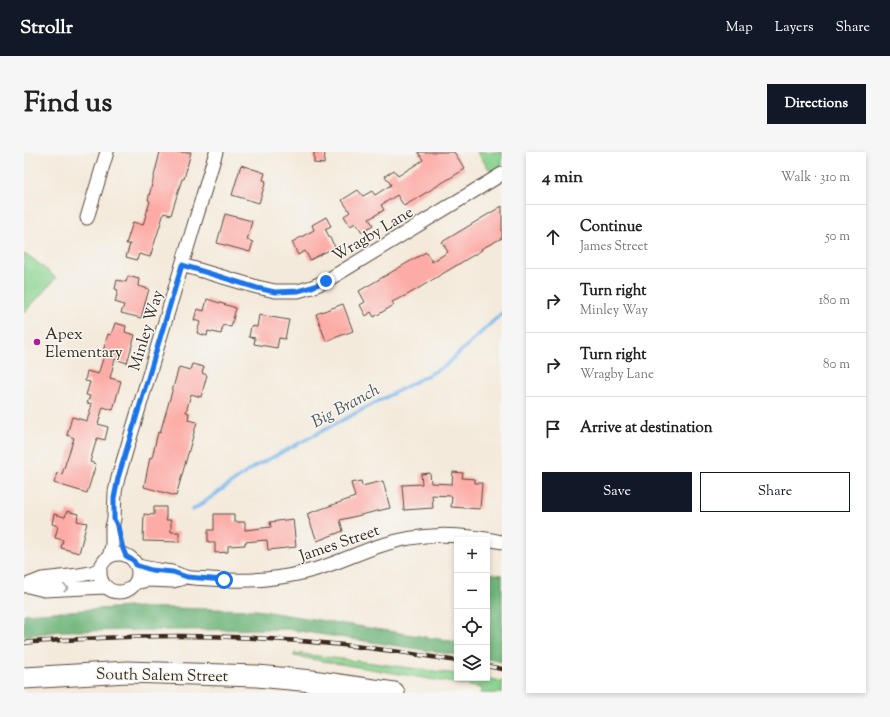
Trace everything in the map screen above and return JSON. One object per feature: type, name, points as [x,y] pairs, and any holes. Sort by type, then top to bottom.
[{"type":"main road","name":"South Salem Street","points":[[24,678],[128,672],[257,676],[302,686],[394,693]]},
{"type":"street","points":[[87,218],[107,152]]},
{"type":"street","name":"Minley Way","points":[[109,557],[112,545],[114,498],[118,478],[216,152]]},
{"type":"street","name":"Wragby Lane","points":[[182,265],[267,290],[289,292],[305,289],[330,278],[502,174]]},
{"type":"street","name":"Minley Way","points":[[114,519],[118,527],[126,556]]},
{"type":"street","name":"James Street","points":[[136,565],[151,570],[173,572],[187,577],[224,580],[264,580],[314,570],[390,543],[425,536],[474,536],[502,542]]},
{"type":"street","points":[[26,586],[44,590],[105,587],[115,592],[121,592],[132,588],[135,583],[138,574],[134,561],[126,556],[118,554],[109,557],[102,564],[100,569],[100,576],[105,587]]},
{"type":"street","points":[[26,586],[42,579],[91,573],[100,569]]},
{"type":"street","name":"James Street","points":[[135,583],[148,580],[173,581],[187,577]]},
{"type":"green space","points":[[477,152],[502,152],[502,166],[492,173]]},
{"type":"green space","points":[[24,254],[33,259],[56,278],[24,313]]},
{"type":"green space","points":[[490,573],[502,575],[502,662],[490,660]]},
{"type":"green space","points":[[129,607],[256,610],[454,642],[454,655],[286,629],[60,631],[24,636],[24,614]]},
{"type":"green space","points":[[295,653],[454,674],[454,681],[490,681],[490,679],[502,681],[502,693],[480,693],[482,688],[294,656]]},
{"type":"building","points":[[160,152],[191,152],[184,179],[182,179],[171,215],[164,213],[150,257],[139,254],[137,260],[126,257],[130,244],[126,244],[133,222],[143,225],[150,201],[148,200]]},
{"type":"building","points":[[314,152],[325,152],[324,164],[314,163]]},
{"type":"building","points":[[418,152],[454,152],[465,169],[404,206],[397,195],[381,205],[384,210],[369,219],[373,225],[362,232],[356,223],[350,226],[344,216],[350,212],[342,200],[358,190],[363,196],[372,191],[375,195],[391,185],[385,176],[394,170],[398,176],[423,160]]},
{"type":"building","points":[[241,165],[265,173],[263,180],[266,181],[259,203],[232,195]]},
{"type":"building","points":[[502,206],[502,238],[481,249],[482,250],[409,294],[392,302],[394,305],[374,317],[371,312],[366,316],[360,305],[365,302],[359,291],[426,252],[432,262],[448,252],[442,242]]},
{"type":"building","points":[[225,214],[252,221],[247,240],[253,242],[250,252],[217,243]]},
{"type":"building","points":[[326,217],[331,226],[325,229],[335,247],[310,260],[305,251],[298,255],[292,242],[314,230],[312,225]]},
{"type":"building","points":[[128,276],[139,279],[138,286],[149,289],[141,318],[121,313],[124,305],[115,302],[118,290],[115,289],[117,280],[126,282]]},
{"type":"building","points":[[207,299],[236,308],[231,327],[223,325],[221,334],[208,331],[207,336],[197,333],[200,322],[194,320],[197,309],[204,311]]},
{"type":"building","points":[[343,304],[353,331],[326,341],[316,314]]},
{"type":"building","points":[[259,315],[289,320],[285,339],[279,338],[277,348],[254,344],[255,338],[249,337],[251,326],[257,327]]},
{"type":"building","points":[[115,323],[126,326],[125,332],[135,335],[127,363],[115,359],[110,378],[121,381],[113,410],[103,407],[98,424],[108,427],[105,440],[97,438],[90,462],[96,464],[87,493],[54,483],[57,473],[62,474],[74,438],[67,435],[72,417],[87,421],[92,404],[87,403],[90,396],[86,395],[90,382],[85,381],[87,371],[98,374],[104,356],[102,355],[108,334],[111,335]]},
{"type":"building","points":[[192,364],[204,367],[202,373],[207,375],[201,397],[191,394],[186,412],[189,413],[188,420],[197,422],[176,496],[144,487],[150,457],[152,458],[158,432],[160,433],[179,367],[190,370]]},
{"type":"building","points":[[453,472],[463,473],[462,478],[475,479],[475,483],[482,483],[480,509],[451,507],[452,496],[432,495],[433,508],[404,510],[402,485],[422,484],[421,474],[430,473],[431,483],[452,484]]},
{"type":"building","points":[[361,481],[362,486],[383,481],[390,508],[340,520],[343,531],[317,541],[307,514],[355,497],[351,483]]},
{"type":"building","points":[[154,507],[166,507],[166,520],[171,520],[171,532],[179,532],[179,542],[143,541],[144,514],[154,515]]},
{"type":"building","points":[[67,511],[78,514],[77,521],[87,523],[79,553],[61,548],[63,540],[55,538],[58,526],[52,524],[54,514],[65,517]]},
{"type":"building","points":[[214,514],[234,514],[234,522],[245,522],[245,530],[271,527],[270,522],[293,519],[296,547],[268,550],[267,540],[245,542],[245,545],[228,546],[228,552],[215,553],[215,542],[208,542],[208,530],[214,530]]},
{"type":"waterway","name":"Big Branch","points":[[193,510],[254,467],[445,366],[502,313]]},
{"type":"railway","points":[[24,643],[145,636],[234,637],[324,643],[454,661]]},
{"type":"railway","points":[[490,667],[502,669]]},
{"type":"place","name":"Apex Elementary","points":[[37,342]]},
{"type":"route","points":[[224,580],[187,577],[173,572],[151,570],[136,565],[134,561],[126,556],[118,527],[114,519],[114,498],[118,478],[182,265],[275,292],[298,291],[326,281]]}]
